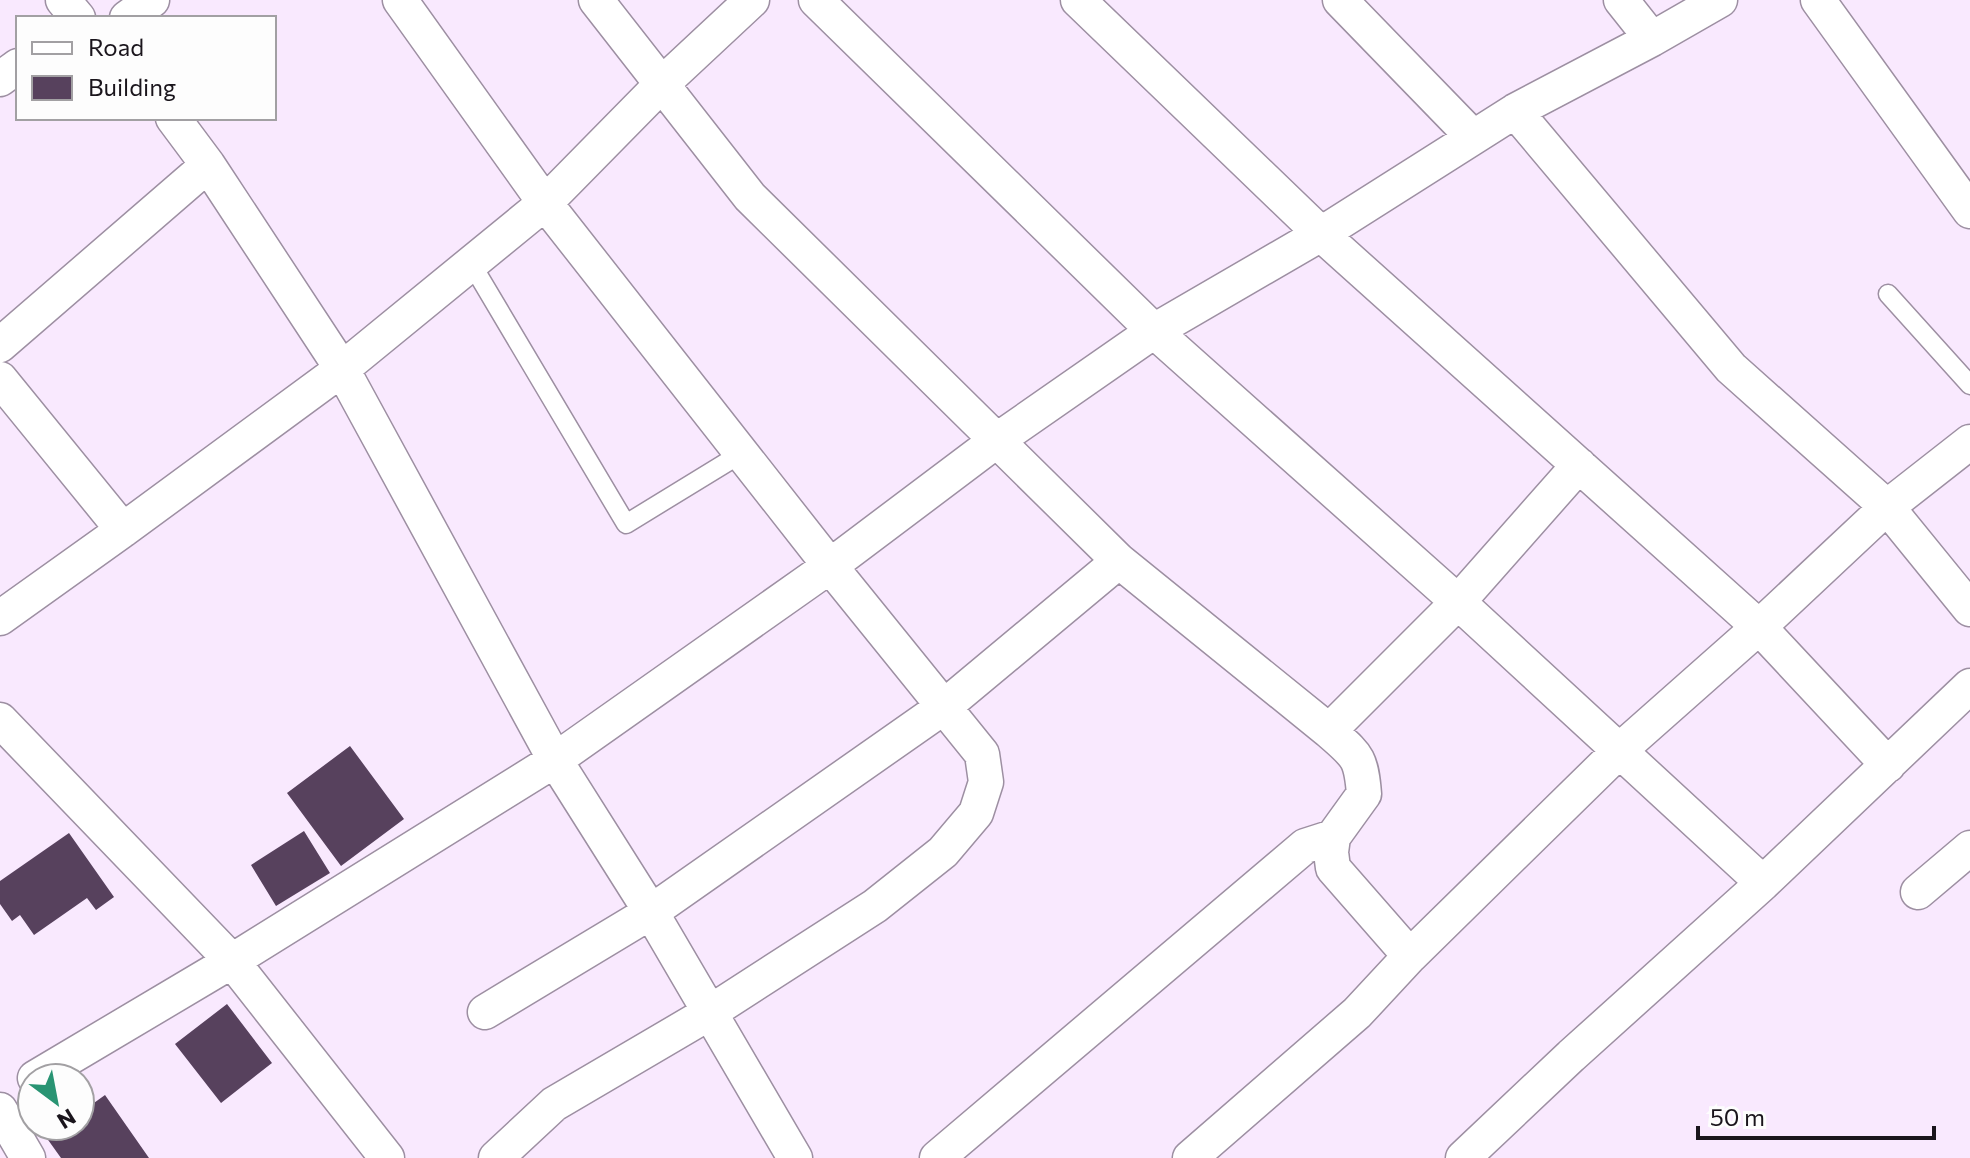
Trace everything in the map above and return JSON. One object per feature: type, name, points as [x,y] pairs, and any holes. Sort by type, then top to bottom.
[{"type":"street","points":[[63,0],[76,16]]},
{"type":"street","points":[[130,16],[152,0]]},
{"type":"street","points":[[400,0],[545,203],[982,754],[986,782],[976,813],[943,852],[875,906],[709,1013],[554,1104],[496,1158]]},
{"type":"street","points":[[596,0],[750,197],[1119,561],[1357,756],[1364,794],[1333,837],[1333,868],[1410,956]]},
{"type":"street","points":[[0,618],[342,369],[545,203],[663,83],[752,0]]},
{"type":"street","points":[[816,0],[1154,331],[1458,602],[1763,883]]},
{"type":"street","points":[[1078,0],[1321,234],[1759,627],[1888,765]]},
{"type":"street","points":[[1340,0],[1473,137]]},
{"type":"street","points":[[1621,0],[1652,39]]},
{"type":"street","points":[[63,1062],[232,961],[555,760],[830,566],[996,441],[1154,331],[1321,234],[1515,111],[1720,0]]},
{"type":"street","points":[[1818,0],[1970,211]]},
{"type":"street","points":[[1515,111],[1731,368],[1887,507],[1970,609]]},
{"type":"street","points":[[174,120],[208,165],[342,369],[555,760],[651,912],[795,1158]]},
{"type":"street","points":[[0,345],[208,165]]},
{"type":"street","points":[[0,379],[123,530]]},
{"type":"street","points":[[1190,1158],[1357,1013],[1410,956],[1620,750],[1759,627],[1887,507],[1970,442]]},
{"type":"street","points":[[1329,731],[1458,602],[1579,465]]},
{"type":"street","points":[[485,1012],[651,912],[945,706],[1119,561]]},
{"type":"street","points":[[1463,1158],[1763,883],[1970,686]]},
{"type":"street","points":[[0,720],[232,961],[372,1153]]},
{"type":"street","points":[[937,1158],[1305,846],[1333,837]]},
{"type":"street","points":[[1918,892],[1970,848]]},
{"type":"street","points":[[0,1110],[28,1158]]},
{"type":"lane","points":[[471,263],[626,524],[742,453]]},
{"type":"lane","points":[[1888,294],[1970,385]]},
{"type":"building","points":[[350,746],[404,819],[341,866],[287,793]]},
{"type":"building","points":[[304,831],[330,873],[276,906],[251,865]]},
{"type":"building","points":[[69,833],[114,897],[96,910],[87,898],[34,935],[20,915],[12,921],[0,904],[0,881]]},
{"type":"building","points":[[227,1004],[272,1063],[221,1103],[175,1044]]},
{"type":"building","points":[[105,1095],[149,1158],[61,1158],[50,1142],[96,1142],[96,1101]]}]
